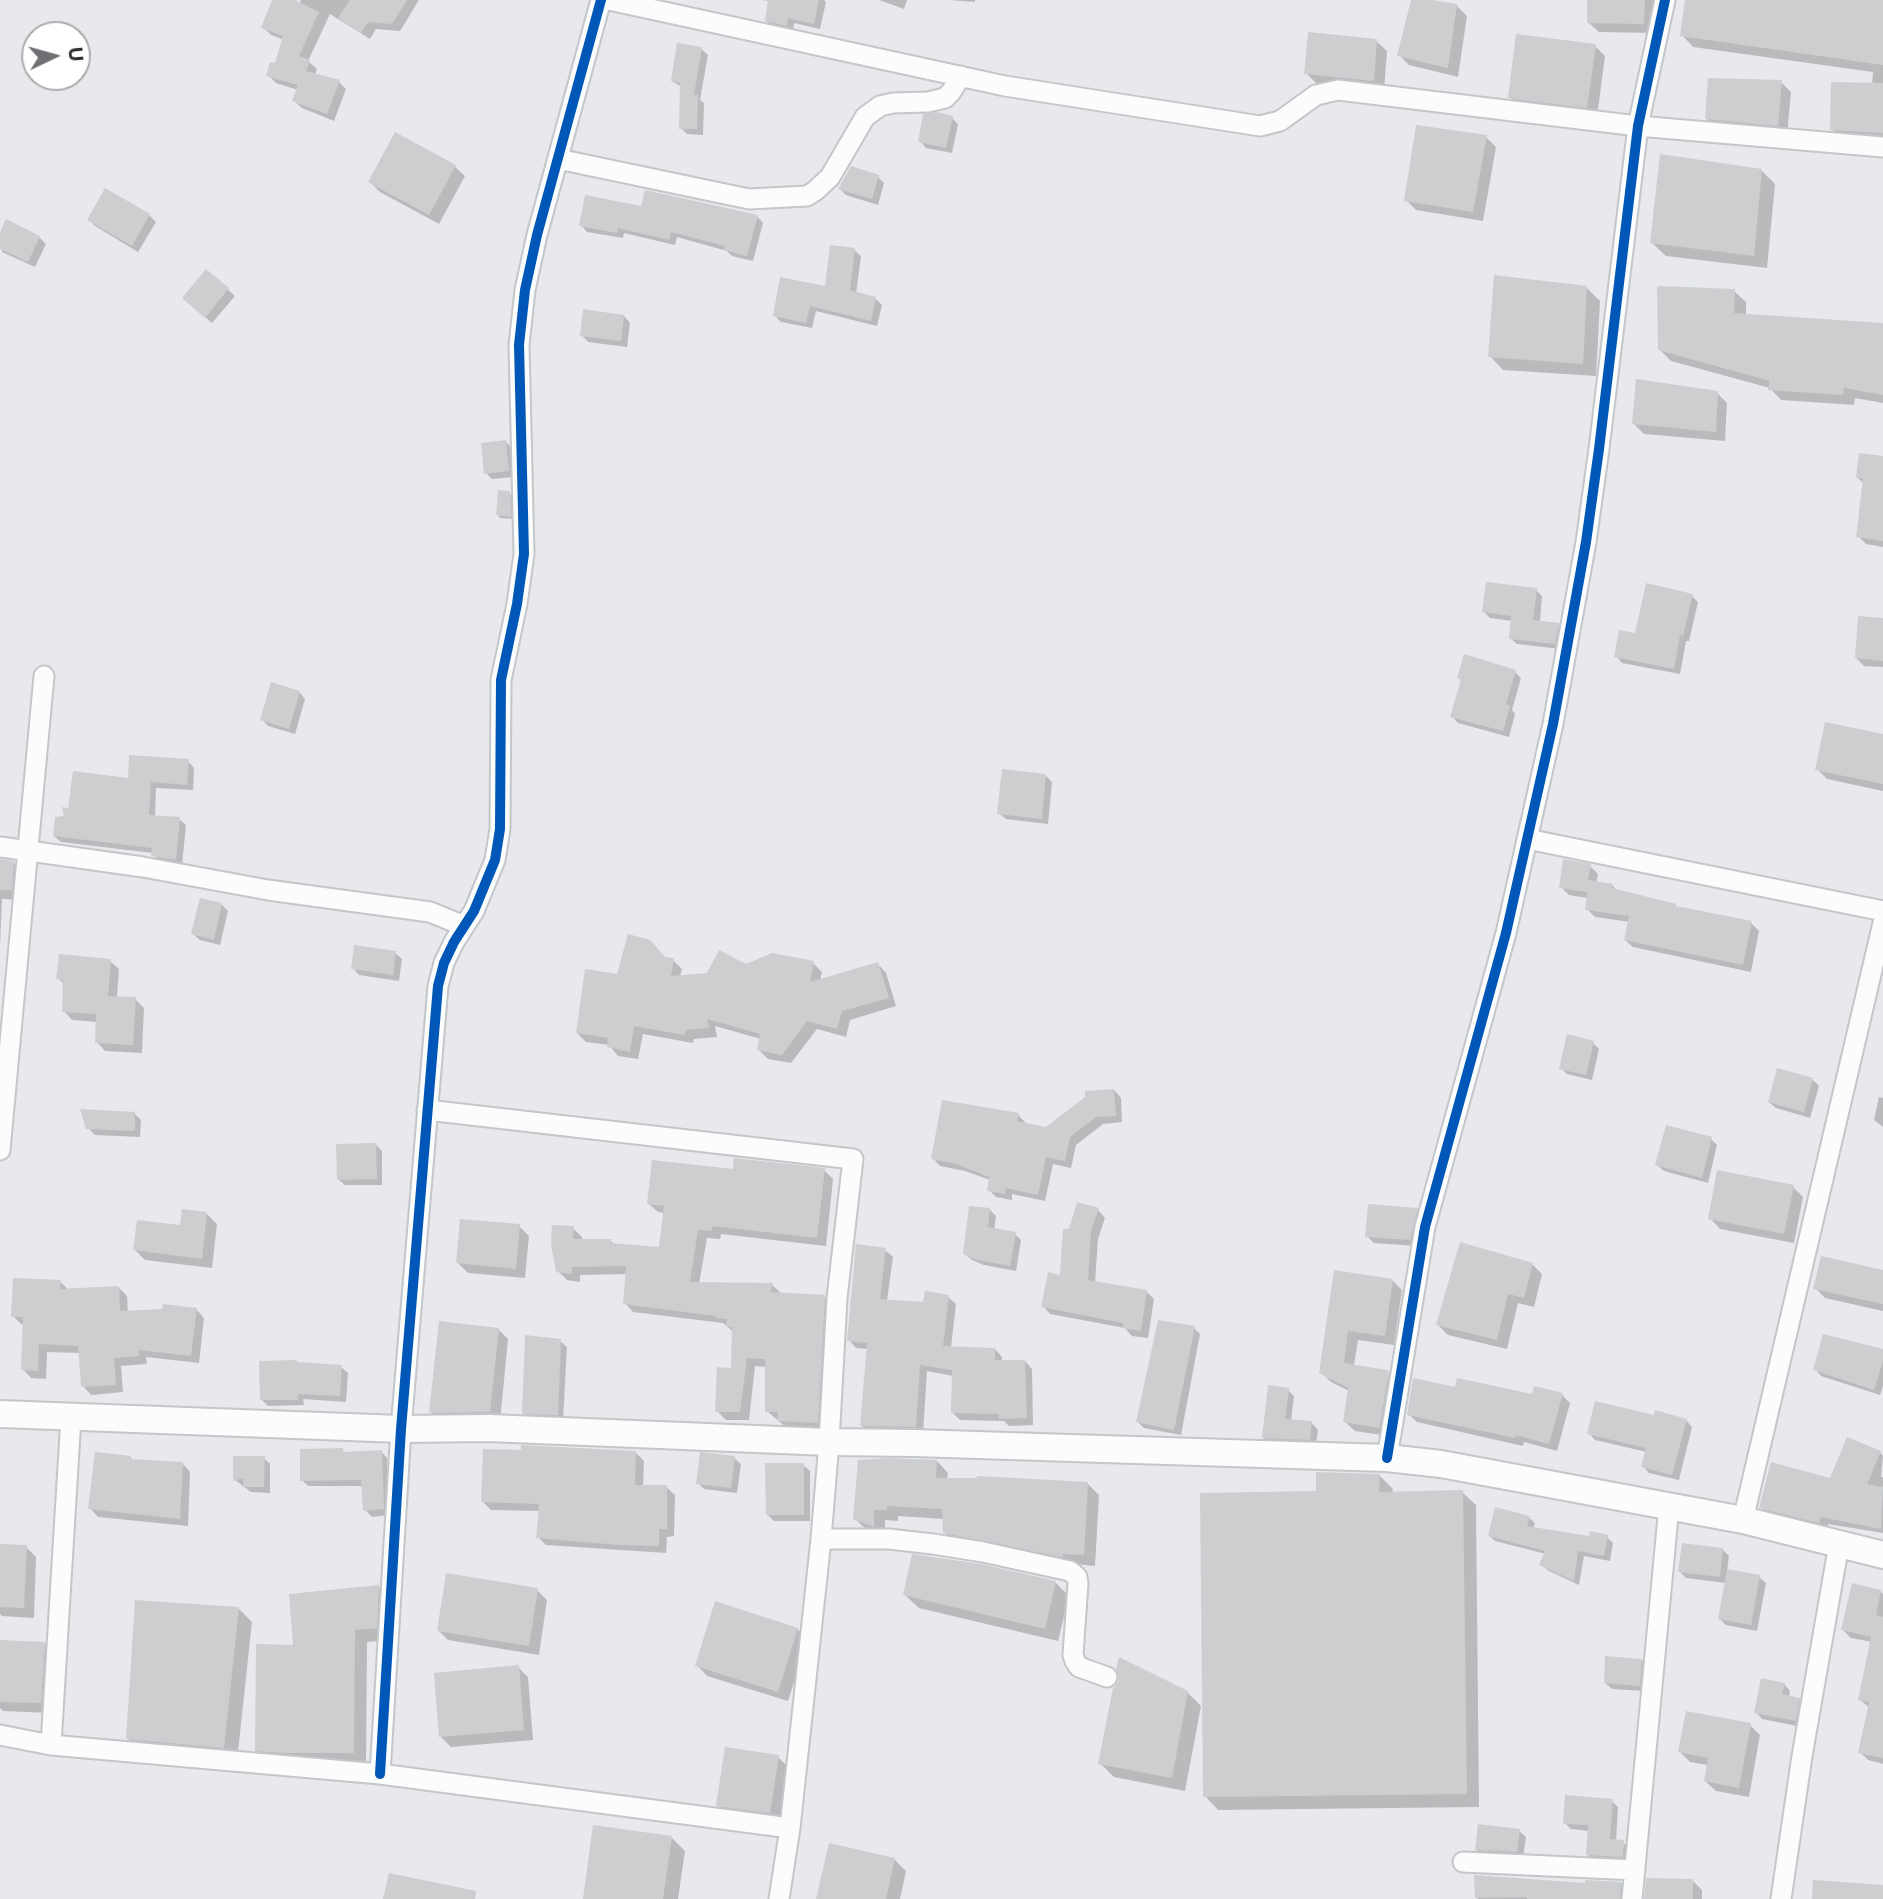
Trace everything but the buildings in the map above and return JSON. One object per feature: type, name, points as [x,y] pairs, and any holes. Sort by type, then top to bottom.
[{"type":"main road","points":[[0,1414],[401,1429],[489,1428],[830,1442],[1387,1458],[1454,1466],[1743,1520],[1883,1555]]},
{"type":"street","points":[[380,1774],[401,1429],[438,986],[444,963],[487,884],[495,860],[500,829],[501,680],[524,555],[519,345],[525,290],[601,0]]},
{"type":"street","points":[[609,0],[1005,86],[1260,126],[1280,121],[1316,95],[1338,90],[1638,126],[1883,147]]},
{"type":"street","points":[[1387,1458],[1425,1227],[1506,933],[1553,724],[1586,542],[1638,126],[1665,0]]},
{"type":"street","points":[[558,159],[749,199],[807,195],[830,177],[865,117],[880,106],[945,98],[961,76]]},
{"type":"street","points":[[0,1150],[44,676]]},
{"type":"street","points":[[1527,839],[1883,911]]},
{"type":"street","points":[[0,847],[144,867],[268,890],[430,912],[464,926]]},
{"type":"street","points":[[1743,1520],[1883,923]]},
{"type":"street","points":[[427,1110],[853,1159],[837,1298],[830,1442],[821,1539],[790,1828],[779,1899]]},
{"type":"street","points":[[51,1745],[71,1417]]},
{"type":"street","points":[[1632,1899],[1669,1506]]},
{"type":"street","points":[[821,1539],[890,1539],[933,1544],[983,1552],[1070,1572],[1077,1577],[1078,1583],[1073,1655],[1075,1661],[1079,1667],[1107,1677]]},
{"type":"street","points":[[1782,1899],[1802,1756],[1839,1544]]},
{"type":"street","points":[[0,1735],[51,1745],[380,1774],[790,1828]]},
{"type":"street","points":[[1463,1863],[1635,1870]]},
{"type":"cycle path","points":[[380,1774],[401,1429],[438,986],[444,963],[474,911],[495,860],[500,829],[501,680],[524,554],[519,345],[525,290],[537,235],[601,0]]},
{"type":"cycle path","points":[[1387,1458],[1425,1227],[1506,933],[1553,724],[1586,542],[1638,126],[1665,0]]}]
